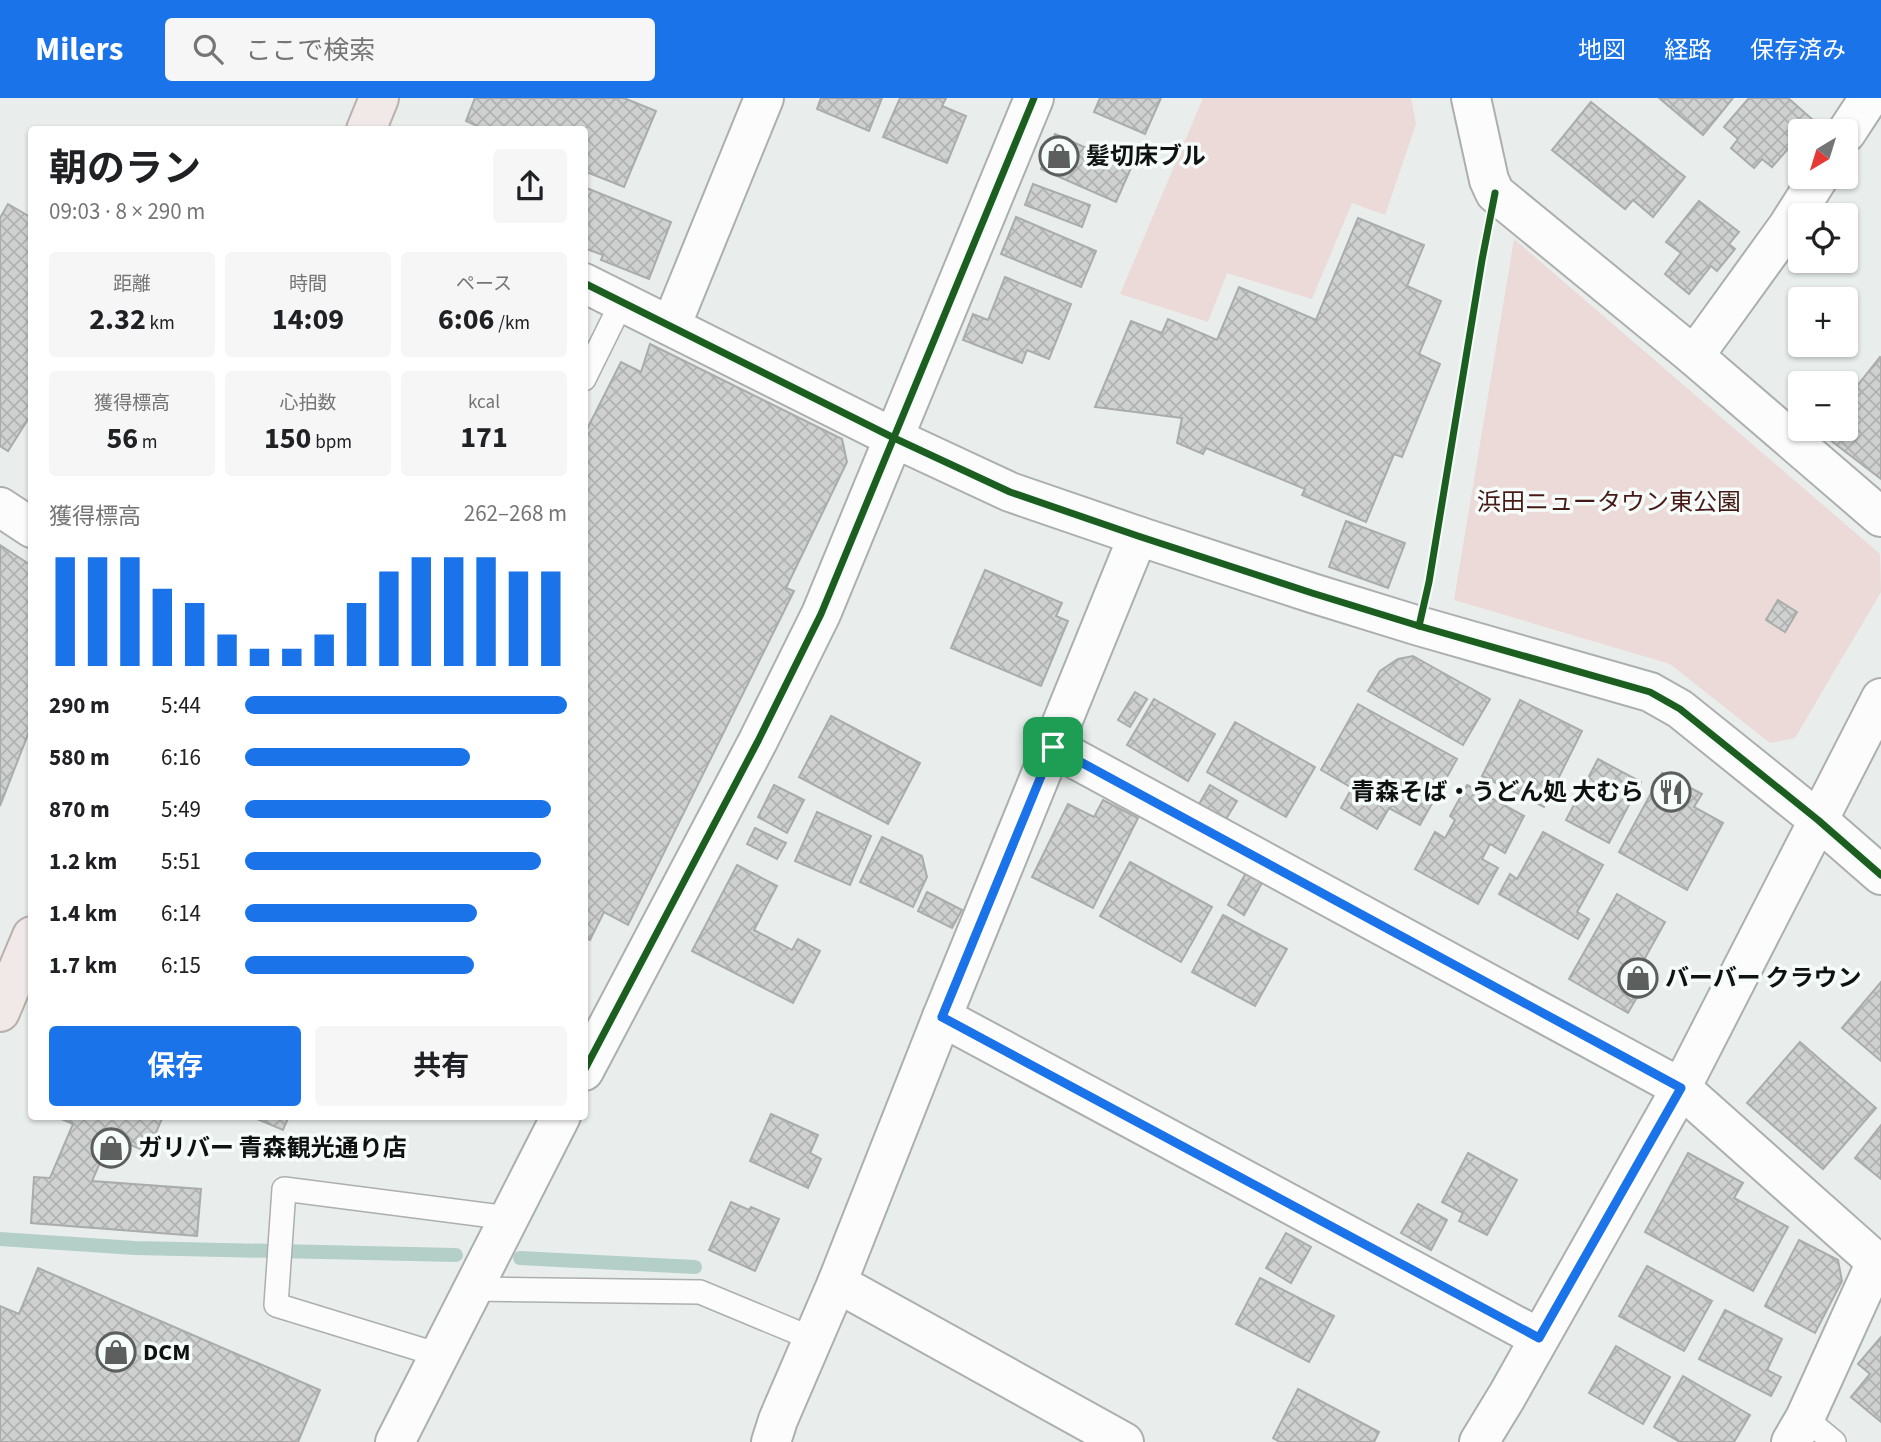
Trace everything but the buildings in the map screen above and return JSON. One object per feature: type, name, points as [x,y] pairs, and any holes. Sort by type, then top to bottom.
[{"type":"highway","points":[[368,126],[379,98]]},
{"type":"highway","points":[[0,1012],[28,946]]},
{"type":"street","points":[[671,326],[764,98]]},
{"type":"street","points":[[589,1051],[758,741],[821,614],[1034,98]]},
{"type":"street","points":[[1471,98],[1489,180],[1495,193],[1694,356],[1881,517]]},
{"type":"street","points":[[1856,119],[1869,98]]},
{"type":"street","points":[[1694,356],[1788,226],[1811,189]]},
{"type":"street","points":[[588,285],[894,438],[1010,492],[1419,626],[1650,692],[1680,709],[1818,820],[1881,875]]},
{"type":"street","points":[[0,507],[28,525]]},
{"type":"street","points":[[771,1442],[838,1283],[942,1017],[1138,536]]},
{"type":"street","points":[[1479,1442],[1681,1088],[1881,698]]},
{"type":"street","points":[[1053,747],[1681,1088],[1878,1264],[1798,1430]]},
{"type":"street","points":[[942,1017],[1539,1338]]},
{"type":"street","points":[[395,1442],[559,1120]]},
{"type":"street","points":[[838,1283],[1124,1442]]},
{"type":"lane","points":[[588,371],[622,302]]},
{"type":"lane","points":[[439,1355],[276,1305],[285,1189],[509,1218]]},
{"type":"lane","points":[[472,1289],[700,1292],[813,1339]]},
{"type":"lane","points":[[1798,1430],[1834,1442]]},
{"type":"green space","points":[[1203,98],[1411,98],[1416,124],[1385,215],[1352,203],[1312,299],[1227,273],[1208,322],[1120,294]]},
{"type":"green space","name":"浜田ニュータウン東公園","points":[[1514,239],[1880,554],[1881,592],[1795,738],[1770,743],[1670,664],[1454,600]]},
{"type":"waterway","points":[[0,1239],[135,1248],[456,1255]]},
{"type":"waterway","points":[[520,1258],[695,1267]]},
{"type":"cycle path","points":[[588,1063],[758,741],[821,614],[1034,98]]},
{"type":"cycle path","points":[[1419,626],[1429,582],[1495,193]]},
{"type":"cycle path","points":[[588,285],[894,438],[1010,492],[1312,593],[1650,692],[1680,709],[1818,820],[1881,875]]},
{"type":"place","name":"髪切床ブル","points":[[1059,156]]},
{"type":"place","name":"青森そば・うどん処 大むら","points":[[1671,792]]},
{"type":"place","name":"バーバー クラウン","points":[[1638,978]]},
{"type":"place","name":"ガリバー 青森観光通り店","points":[[111,1148]]},
{"type":"place","name":"DCM","points":[[116,1352]]},
{"type":"route","points":[[1053,747],[1681,1088],[1539,1338],[942,1017],[1053,747]]}]
